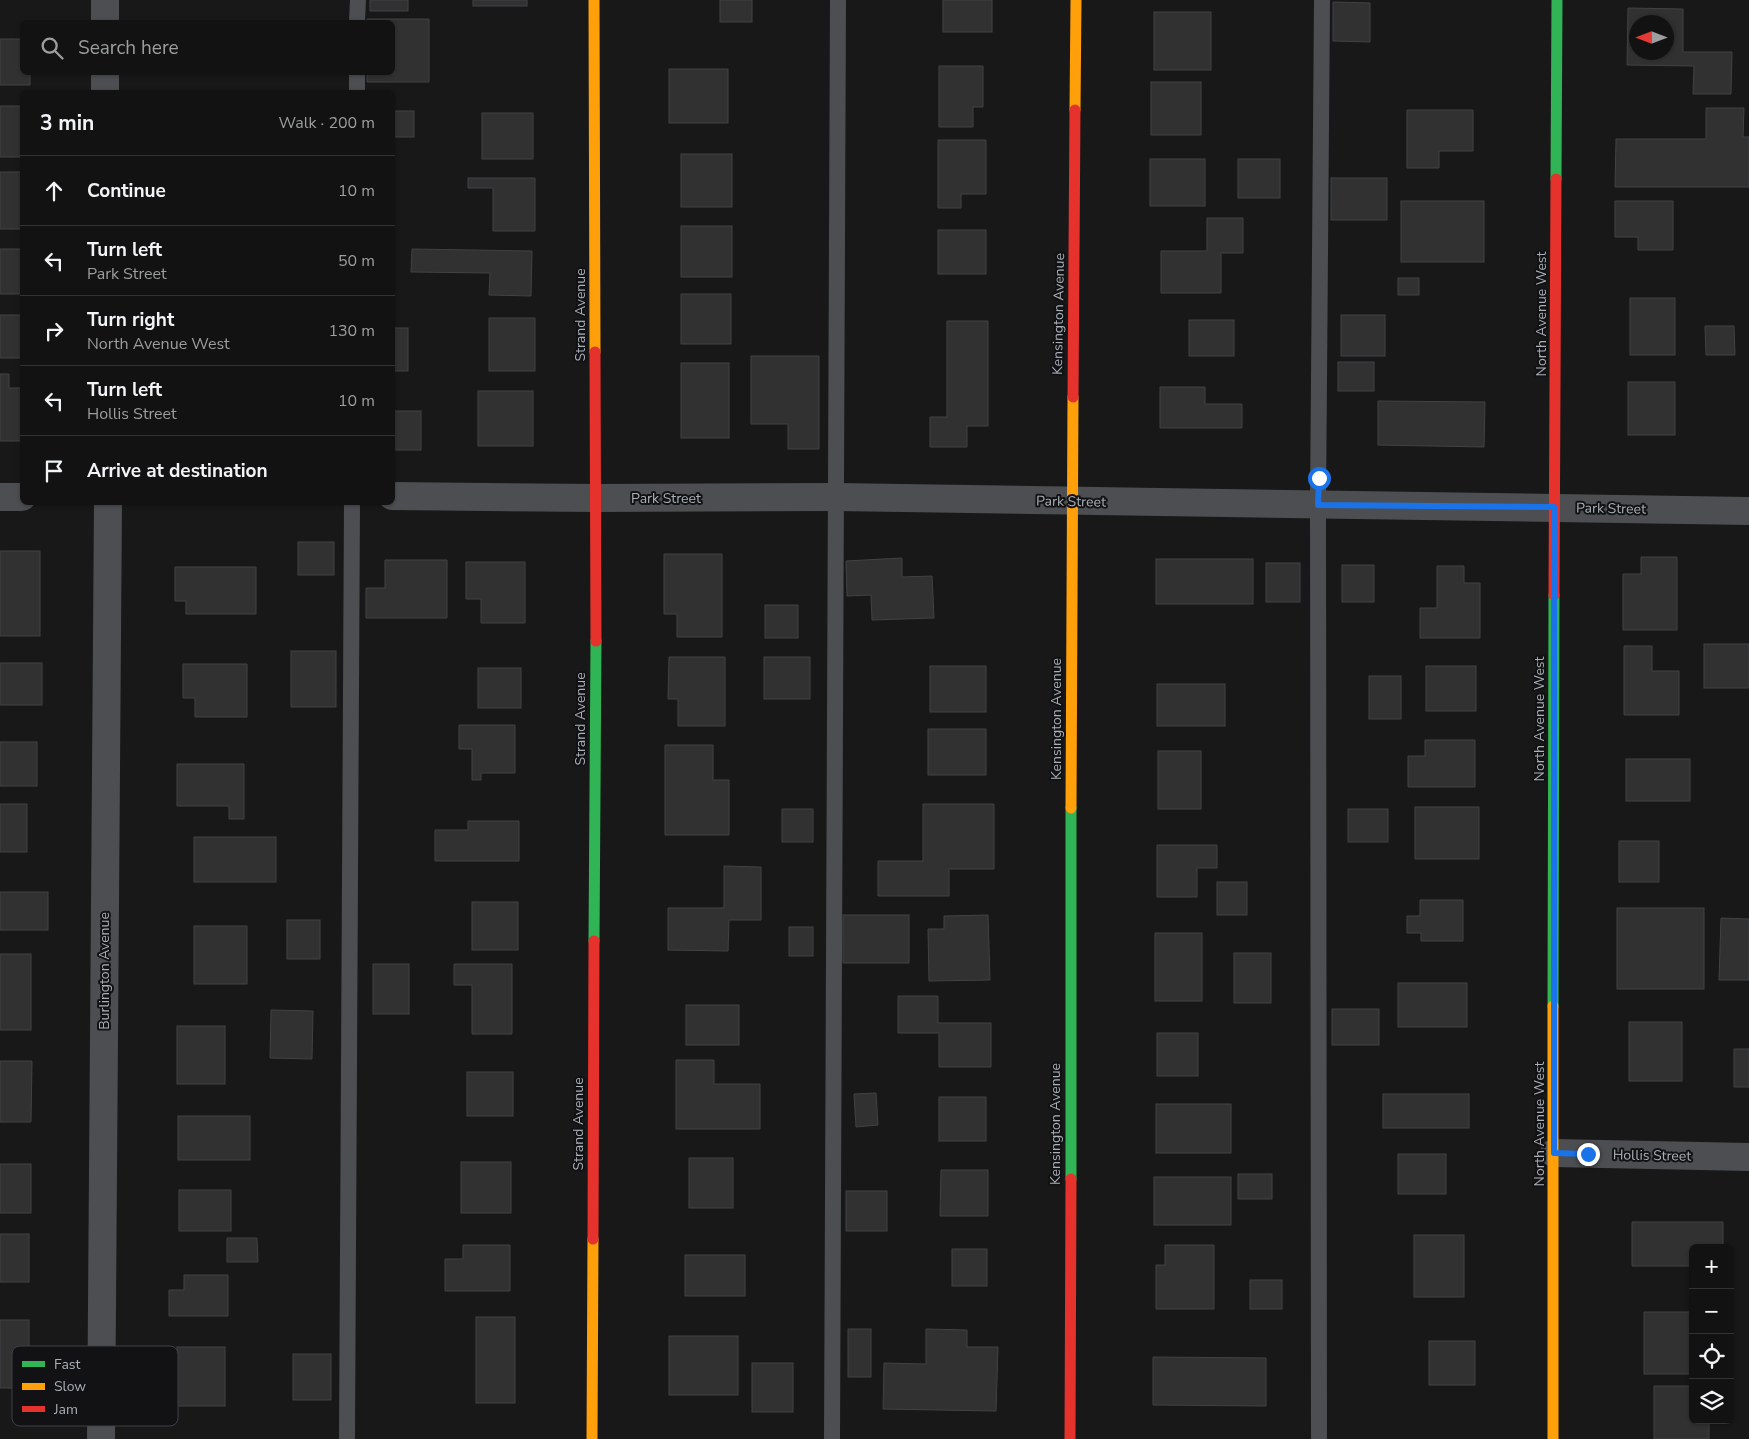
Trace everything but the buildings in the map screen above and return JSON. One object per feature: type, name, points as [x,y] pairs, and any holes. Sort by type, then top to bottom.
[{"type":"street","points":[[104,0],[105,20]]},
{"type":"street","name":"Strand Avenue","points":[[592,1439],[596,498],[594,0]]},
{"type":"street","name":"Kensington Avenue","points":[[1070,1439],[1072,501],[1076,0]]},
{"type":"street","name":"North Avenue West","points":[[1553,1439],[1554,507],[1558,0]]},
{"type":"street","points":[[105,75],[105,90]]},
{"type":"street","name":"Park Street","points":[[395,496],[596,498],[836,497],[1749,511]]},
{"type":"street","points":[[0,497],[20,497]]},
{"type":"street","name":"Burlington Avenue","points":[[102,1346],[108,505]]},
{"type":"street","name":"Hollis Street","points":[[1554,1153],[1749,1157]]},
{"type":"street","name":"Burlington Avenue","points":[[101,1426],[101,1439]]},
{"type":"lane","points":[[357,20],[358,0]]},
{"type":"lane","points":[[832,1439],[838,0]]},
{"type":"lane","points":[[1319,1439],[1318,505],[1322,0]]},
{"type":"lane","points":[[357,75],[357,90]]},
{"type":"lane","points":[[347,1439],[352,505]]},
{"type":"traffic: fast","points":[[1556,179],[1557,0]]},
{"type":"traffic: fast","points":[[1553,1006],[1554,595]]},
{"type":"traffic: fast","points":[[594,941],[596,641]]},
{"type":"traffic: fast","points":[[1071,808],[1071,1179]]},
{"type":"traffic: slow","points":[[594,0],[595,352]]},
{"type":"traffic: slow","points":[[1075,110],[1076,0]]},
{"type":"traffic: slow","points":[[1071,808],[1073,397]]},
{"type":"traffic: slow","points":[[1553,1006],[1553,1439]]},
{"type":"traffic: slow","points":[[592,1439],[593,1239]]},
{"type":"traffic: jam","points":[[1073,397],[1075,110]]},
{"type":"traffic: jam","points":[[1554,595],[1556,179]]},
{"type":"traffic: jam","points":[[595,352],[596,641]]},
{"type":"traffic: jam","points":[[593,1239],[594,941]]},
{"type":"traffic: jam","points":[[1070,1439],[1071,1179]]},
{"type":"route","points":[[1319,478],[1318,505],[1554,507],[1554,1153],[1588,1154]]}]
